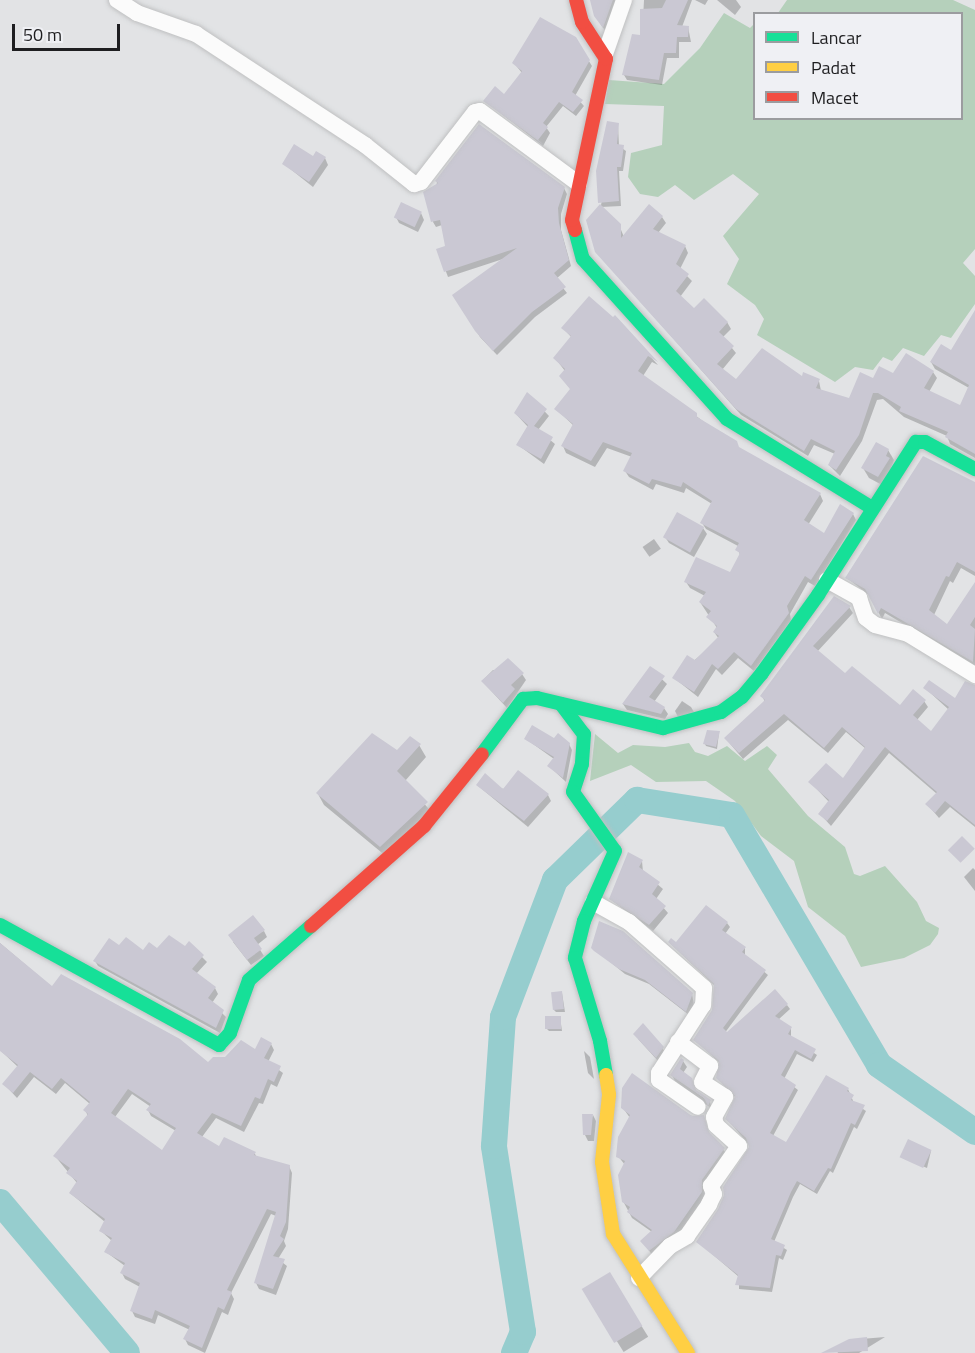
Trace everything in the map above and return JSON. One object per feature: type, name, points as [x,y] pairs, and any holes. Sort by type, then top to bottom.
[{"type":"street","points":[[117,0],[137,13],[196,34],[365,145],[414,184],[421,182],[475,112],[480,111],[579,184]]},
{"type":"street","points":[[576,0],[582,21],[605,54]]},
{"type":"street","points":[[624,0],[605,54],[606,68],[572,220],[584,259],[706,398],[752,436],[872,508]]},
{"type":"street","points":[[0,925],[212,1044],[219,1045],[230,1033],[249,980],[424,826],[523,699],[537,698],[663,728],[721,712],[742,697],[762,672],[827,580],[916,442],[925,442],[975,469]]},
{"type":"street","points":[[827,580],[859,598],[866,618],[875,625],[908,634],[975,675]]},
{"type":"street","points":[[561,704],[584,734],[582,764],[573,792],[615,851],[577,943],[576,971],[600,1041],[609,1095],[602,1161],[613,1234],[688,1353]]},
{"type":"street","points":[[593,902],[629,922],[704,988],[706,1000],[662,1066],[659,1080],[698,1107]]},
{"type":"street","points":[[639,1278],[670,1246],[687,1236],[710,1204],[714,1194],[711,1186],[738,1146],[716,1125],[714,1117],[725,1097],[702,1082],[710,1066],[678,1042]]},
{"type":"green space","points":[[787,0],[953,0],[975,10],[975,249],[963,263],[975,276],[975,304],[951,338],[941,335],[924,356],[903,348],[892,361],[883,357],[873,370],[855,367],[835,382],[757,335],[764,319],[755,305],[727,284],[739,259],[723,236],[759,194],[733,174],[694,200],[675,185],[658,197],[640,194],[628,177],[631,153],[662,145],[664,106],[605,104],[609,80],[664,84],[700,48],[724,13],[750,28],[753,25],[753,120],[963,120],[963,12],[779,12]]},
{"type":"green space","points":[[595,734],[618,753],[633,745],[665,747],[689,743],[695,752],[708,756],[727,746],[745,761],[767,746],[777,755],[768,769],[808,816],[845,847],[854,874],[860,876],[885,866],[917,902],[926,921],[939,928],[938,934],[930,945],[904,958],[861,967],[845,936],[808,907],[794,861],[761,836],[735,801],[706,781],[656,782],[631,765],[590,781]]},
{"type":"building","points":[[590,0],[613,0],[603,28],[594,16]]},
{"type":"building","points":[[666,0],[688,0],[677,25],[689,26],[688,37],[677,37],[676,53],[664,53],[659,80],[622,75],[632,34],[640,35],[640,9],[662,8]]},
{"type":"building","points":[[540,17],[576,37],[590,60],[572,92],[583,100],[573,112],[559,102],[543,123],[548,127],[538,140],[544,145],[483,101],[495,86],[504,94],[522,71],[512,63]]},
{"type":"building","points":[[607,121],[619,123],[617,144],[624,145],[621,167],[617,167],[619,201],[598,203],[596,171]]},
{"type":"building","points":[[479,124],[565,187],[558,208],[559,223],[569,260],[554,273],[566,287],[532,312],[493,351],[475,331],[452,295],[517,248],[444,272],[436,249],[445,246],[440,220],[431,222],[423,192],[438,183],[435,181]]},
{"type":"building","points":[[294,144],[313,156],[316,151],[326,157],[309,182],[282,164]]},
{"type":"building","points":[[401,202],[422,212],[415,227],[394,217]]},
{"type":"building","points":[[600,204],[621,224],[621,238],[649,204],[663,216],[653,229],[686,245],[676,264],[689,274],[676,291],[694,308],[704,298],[728,322],[719,332],[734,346],[717,364],[736,379],[762,348],[802,376],[803,372],[820,379],[816,388],[849,398],[860,372],[873,378],[879,366],[893,373],[906,353],[934,371],[924,388],[960,405],[969,385],[930,362],[941,344],[951,350],[975,310],[975,454],[945,437],[948,432],[899,411],[901,407],[878,393],[873,393],[859,435],[836,470],[828,465],[835,451],[811,439],[804,451],[736,409],[595,252],[586,220]]},
{"type":"building","points":[[589,296],[613,317],[615,315],[658,362],[648,356],[638,371],[697,413],[697,417],[737,441],[739,447],[821,493],[804,520],[824,533],[840,504],[854,513],[811,580],[805,576],[787,606],[789,613],[751,666],[734,652],[718,669],[712,664],[694,692],[672,678],[687,655],[695,660],[719,636],[713,632],[717,626],[706,617],[711,611],[699,602],[706,592],[684,582],[696,557],[730,572],[740,553],[735,550],[739,543],[700,523],[712,501],[683,482],[681,487],[652,479],[649,484],[623,471],[632,453],[603,442],[591,461],[561,446],[573,424],[554,409],[570,389],[559,376],[565,369],[553,358],[571,336],[561,328]]},
{"type":"building","points":[[527,392],[547,409],[534,426],[553,437],[541,459],[516,445],[528,425],[514,413]]},
{"type":"building","points":[[876,442],[889,449],[886,456],[890,458],[878,477],[861,468]]},
{"type":"building","points":[[923,456],[975,482],[975,572],[957,562],[949,577],[946,576],[929,610],[947,624],[975,582],[975,617],[970,625],[975,629],[973,662],[881,608],[878,614],[865,589],[845,578]]},
{"type":"building","points":[[677,512],[704,527],[690,552],[663,537]]},
{"type":"building","points":[[834,596],[851,606],[813,646],[845,673],[852,666],[900,705],[913,689],[926,700],[913,715],[931,731],[949,707],[923,688],[929,680],[955,698],[965,681],[975,685],[975,825],[945,801],[935,813],[925,804],[937,792],[885,747],[827,821],[818,814],[829,800],[808,782],[826,763],[843,778],[865,747],[842,727],[824,748],[784,714],[739,753],[724,738],[765,700],[760,696]]},
{"type":"building","points":[[508,658],[524,673],[511,685],[515,689],[503,703],[481,681]]},
{"type":"building","points":[[650,666],[665,676],[649,697],[665,707],[661,714],[622,704]]},
{"type":"building","points":[[532,725],[554,738],[558,733],[570,743],[563,778],[547,766],[554,757],[524,739]]},
{"type":"building","points":[[707,730],[720,731],[716,747],[703,744]]},
{"type":"building","points":[[372,733],[397,750],[410,736],[421,744],[397,771],[428,802],[380,847],[316,793]]},
{"type":"building","points":[[518,770],[549,794],[524,821],[476,785],[485,773],[503,789]]},
{"type":"building","points":[[962,836],[975,849],[961,863],[948,850]]},
{"type":"building","points":[[628,852],[643,860],[639,867],[660,882],[652,894],[666,906],[649,925],[609,899]]},
{"type":"building","points":[[706,905],[728,922],[722,930],[746,947],[742,952],[766,970],[723,1028],[727,1032],[775,989],[788,1004],[775,1016],[792,1027],[788,1034],[816,1049],[811,1059],[795,1050],[781,1075],[796,1085],[770,1133],[786,1142],[826,1075],[849,1088],[847,1091],[854,1095],[851,1100],[865,1105],[855,1125],[851,1123],[831,1169],[828,1168],[814,1191],[797,1181],[791,1192],[771,1239],[785,1245],[781,1256],[776,1255],[770,1288],[735,1285],[738,1275],[696,1242],[718,1209],[724,1195],[723,1187],[749,1147],[746,1138],[725,1119],[735,1096],[716,1078],[719,1061],[693,1040],[712,1010],[714,984],[668,942],[671,938],[676,942]]},
{"type":"building","points":[[253,915],[265,930],[254,938],[262,949],[247,960],[228,935]]},
{"type":"building","points":[[599,921],[623,931],[693,993],[686,1012],[645,980],[619,969],[591,948]]},
{"type":"building","points":[[169,935],[185,946],[189,941],[204,955],[192,969],[216,987],[208,998],[224,1010],[216,1028],[93,961],[109,938],[119,945],[126,937],[143,950],[149,942],[157,948]]},
{"type":"building","points":[[0,943],[52,986],[61,974],[180,1039],[208,1062],[213,1057],[225,1057],[241,1040],[255,1049],[261,1037],[272,1043],[264,1058],[281,1066],[274,1082],[268,1079],[260,1099],[255,1097],[241,1126],[212,1113],[197,1133],[219,1146],[224,1137],[256,1152],[254,1155],[290,1165],[286,1222],[280,1236],[284,1239],[273,1256],[285,1259],[273,1289],[254,1283],[276,1212],[267,1209],[227,1290],[232,1292],[224,1310],[218,1307],[202,1348],[183,1339],[190,1326],[155,1310],[152,1319],[130,1311],[140,1283],[120,1273],[125,1263],[104,1252],[112,1238],[99,1231],[105,1219],[69,1193],[77,1181],[66,1173],[70,1168],[53,1156],[88,1114],[83,1110],[90,1102],[61,1078],[52,1089],[30,1072],[13,1093],[2,1084],[18,1065],[0,1051]],"holes":[[[128,1089],[151,1104],[146,1110],[176,1128],[162,1150],[111,1113]]]},
{"type":"building","points":[[562,991],[564,1009],[553,1010],[551,992]]},
{"type":"building","points":[[545,1016],[561,1016],[561,1029],[545,1029]]},
{"type":"building","points":[[643,1023],[664,1047],[656,1058],[633,1034]]},
{"type":"building","points":[[681,1058],[684,1060],[680,1069],[692,1078],[696,1090],[711,1100],[708,1106],[704,1098],[670,1075]]},
{"type":"building","points":[[632,1073],[692,1116],[704,1115],[709,1132],[725,1148],[702,1180],[702,1192],[674,1232],[649,1251],[640,1241],[652,1230],[627,1212],[630,1207],[622,1202],[618,1175],[625,1161],[616,1157],[618,1137],[630,1115],[621,1108],[622,1088]]},
{"type":"building","points":[[582,1114],[593,1114],[591,1135],[583,1135]]},
{"type":"building","points":[[908,1139],[932,1150],[923,1168],[900,1157]]},
{"type":"building","points":[[610,1272],[642,1326],[614,1343],[582,1289]]},
{"type":"building","points":[[867,1337],[868,1351],[821,1353],[849,1339]]},
{"type":"waterway","points":[[514,1353],[523,1332],[494,1146],[503,1017],[555,880],[637,800],[732,815],[879,1065],[975,1132]]},
{"type":"waterway","points":[[0,1202],[127,1353]]},
{"type":"traffic: fast","points":[[575,230],[583,259],[727,419],[872,508]]},
{"type":"traffic: fast","points":[[482,754],[523,699],[537,698],[663,728],[721,712],[742,697],[762,673],[818,595],[916,442],[925,442],[975,469]]},
{"type":"traffic: fast","points":[[561,704],[584,734],[582,764],[573,792],[615,851],[584,921],[575,958],[600,1041],[606,1075]]},
{"type":"traffic: fast","points":[[0,925],[219,1045],[230,1033],[249,980],[311,926]]},
{"type":"traffic: slow","points":[[606,1075],[609,1095],[602,1162],[613,1234],[688,1353]]},
{"type":"traffic: jam","points":[[575,230],[572,220],[606,59],[582,22],[576,0]]},
{"type":"traffic: jam","points":[[311,926],[424,826],[482,754]]}]
